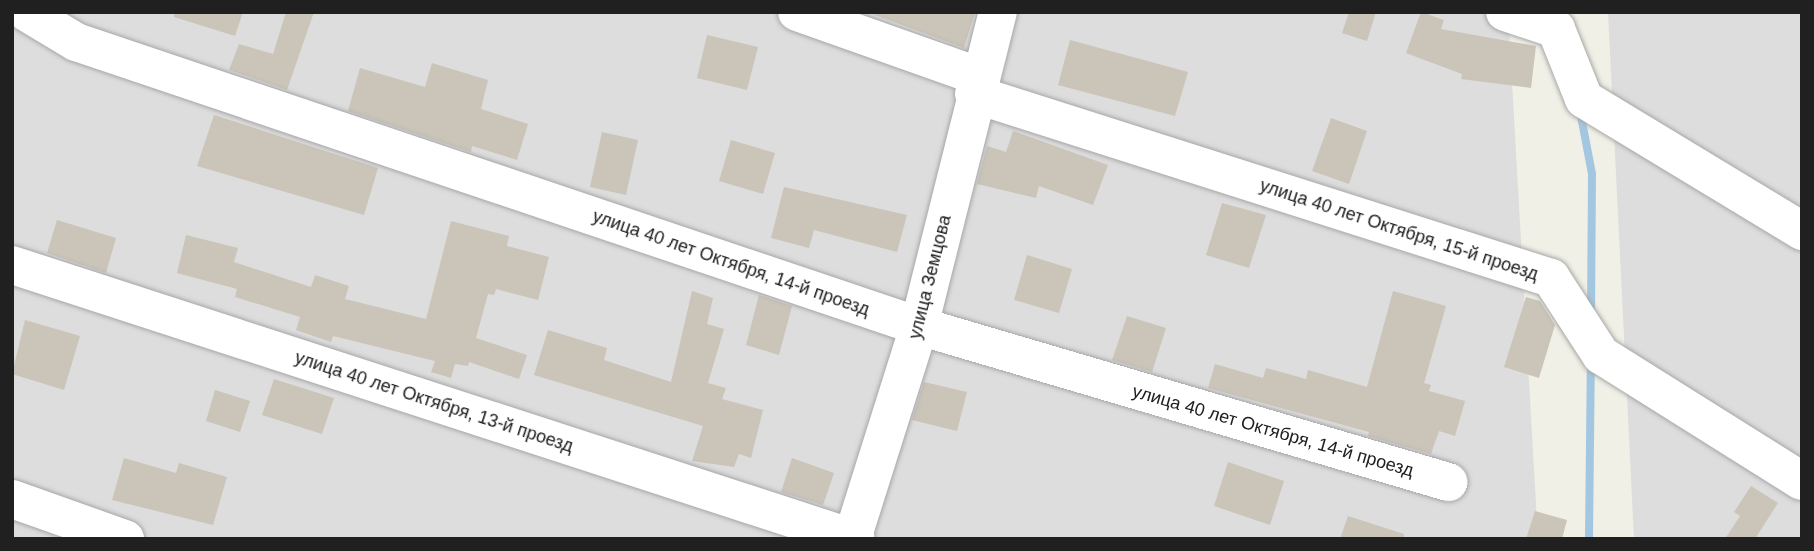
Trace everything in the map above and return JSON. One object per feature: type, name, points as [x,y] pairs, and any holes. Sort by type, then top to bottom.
[{"type":"street","name":"улица 40 лет Октября, 14-й проезд","points":[[26,12],[76,42],[919,326],[1448,482]]},
{"type":"street","name":"улица 40 лет Октября, 15-й проезд","points":[[797,12],[976,85],[1551,278],[1601,355],[1802,481]]},
{"type":"street","name":"улица Земцова","points":[[853,538],[919,326],[976,85],[998,12]]},
{"type":"street","points":[[1505,12],[1556,29],[1584,99],[1802,231]]},
{"type":"street","name":"улица 40 лет Октября, 13-й проезд","points":[[12,265],[853,538]]},
{"type":"street","points":[[12,499],[125,539]]},
{"type":"shaded area","points":[[12,12],[1508,12],[1538,539],[12,539]]},
{"type":"shaded area","points":[[1608,12],[1802,12],[1802,539],[1634,539]]},
{"type":"building","points":[[174,12],[243,12],[235,36],[174,17]]},
{"type":"building","points":[[286,12],[314,12],[287,90],[229,70],[239,44],[273,54]]},
{"type":"building","points":[[867,12],[975,12],[964,48]]},
{"type":"building","points":[[1349,12],[1376,12],[1367,41],[1342,33]]},
{"type":"building","points":[[1421,12],[1444,20],[1441,29],[1536,46],[1531,88],[1461,79],[1462,74],[1406,53]]},
{"type":"building","points":[[707,35],[758,47],[747,90],[697,78]]},
{"type":"building","points":[[1070,40],[1188,72],[1175,116],[1058,85]]},
{"type":"building","points":[[432,63],[488,80],[481,109],[528,124],[517,160],[472,146],[471,152],[348,111],[360,68],[425,87]]},
{"type":"building","points":[[214,115],[378,168],[364,215],[197,166]]},
{"type":"building","points":[[1331,118],[1367,131],[1349,184],[1312,171]]},
{"type":"building","points":[[1013,131],[1108,165],[1093,205],[1039,186],[1036,198],[977,184],[987,146],[1006,152]]},
{"type":"building","points":[[602,132],[638,140],[626,195],[590,187]]},
{"type":"building","points":[[731,140],[775,153],[763,194],[719,181]]},
{"type":"building","points":[[784,187],[907,215],[897,252],[814,230],[809,248],[771,238]]},
{"type":"building","points":[[1222,203],[1266,215],[1249,268],[1206,255]]},
{"type":"building","points":[[57,220],[116,238],[106,273],[47,253]]},
{"type":"building","points":[[451,221],[509,236],[507,246],[549,257],[538,300],[496,289],[494,295],[488,294],[476,338],[527,355],[519,379],[469,362],[468,366],[455,364],[451,378],[431,372],[435,361],[333,336],[331,342],[296,330],[300,317],[235,297],[237,289],[177,273],[186,235],[238,248],[234,262],[311,287],[315,275],[349,286],[345,299],[426,319]]},
{"type":"building","points":[[1027,255],[1072,269],[1059,313],[1014,300]]},
{"type":"building","points":[[692,291],[713,298],[707,324],[724,329],[708,383],[726,388],[722,399],[763,410],[751,458],[739,454],[734,467],[692,461],[703,426],[534,375],[548,330],[607,348],[604,360],[671,382]]},
{"type":"building","points":[[1393,291],[1446,306],[1424,383],[1431,385],[1429,391],[1465,401],[1455,436],[1439,431],[1431,454],[1368,436],[1369,432],[1208,388],[1215,364],[1263,378],[1266,368],[1306,379],[1308,370],[1367,387]]},
{"type":"building","points":[[759,295],[792,306],[779,355],[746,345]]},
{"type":"building","points":[[1526,297],[1540,301],[1555,325],[1539,378],[1504,367]]},
{"type":"building","points":[[1127,316],[1166,328],[1152,372],[1112,360]]},
{"type":"building","points":[[25,320],[80,336],[64,390],[12,374]]},
{"type":"building","points":[[274,379],[334,398],[322,434],[262,415]]},
{"type":"building","points":[[924,382],[967,392],[957,431],[912,420]]},
{"type":"building","points":[[215,390],[250,401],[240,432],[206,421]]},
{"type":"building","points":[[124,458],[176,473],[179,463],[227,477],[213,525],[112,500]]},
{"type":"building","points":[[792,458],[834,473],[823,505],[781,492]]},
{"type":"building","points":[[1228,462],[1284,481],[1270,525],[1214,506]]},
{"type":"building","points":[[1751,486],[1778,503],[1755,539],[1725,539],[1740,516],[1734,512]]},
{"type":"building","points":[[1535,511],[1567,520],[1562,539],[1526,539]]},
{"type":"building","points":[[1348,516],[1404,534],[1404,539],[1340,539]]},
{"type":"waterway","points":[[1580,111],[1592,174],[1591,314]]},
{"type":"waterway","points":[[1589,539],[1591,362]]}]
